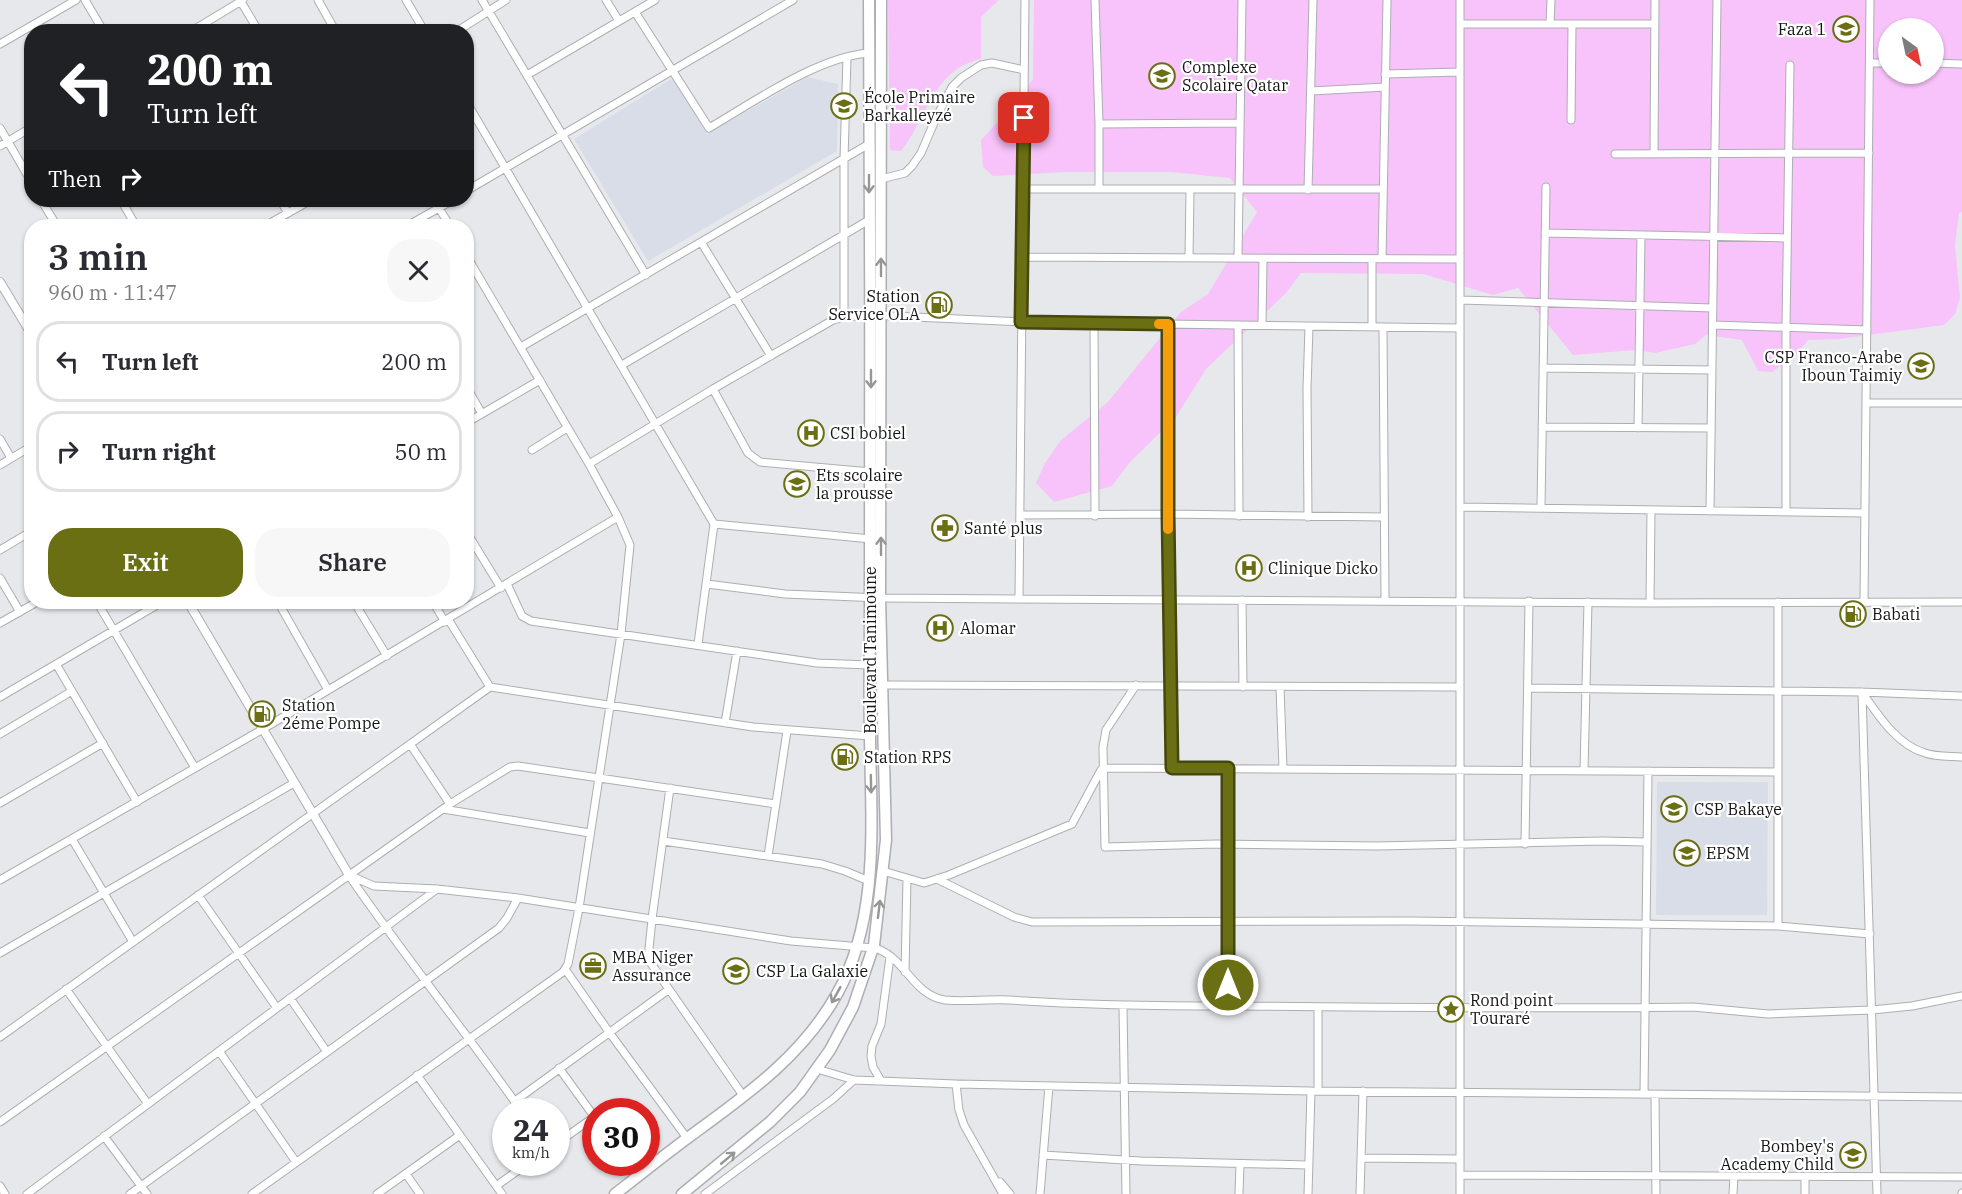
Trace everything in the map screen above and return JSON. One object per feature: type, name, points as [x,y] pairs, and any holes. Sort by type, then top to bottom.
[{"type":"main road","name":"Boulevard Tanimoune","points":[[660,1159],[744,1097],[803,1044],[845,979],[857,946],[869,881],[872,838],[870,665],[875,598],[876,316],[869,220],[869,0]]},
{"type":"main road","name":"Boulevard Tanimoune","points":[[682,1194],[770,1122],[800,1092],[830,1050],[853,1007],[873,948],[886,840],[883,685],[871,539],[871,472],[881,179],[881,0]]},
{"type":"main road","name":"Boulevard Tanimoune","points":[[615,1194],[638,1176]]},
{"type":"street","points":[[35,24],[76,0]]},
{"type":"street","points":[[86,0],[100,24]]},
{"type":"street","points":[[203,24],[241,0],[254,24]]},
{"type":"street","points":[[318,0],[332,24]]},
{"type":"street","points":[[406,0],[420,24]]},
{"type":"street","points":[[482,0],[646,275]]},
{"type":"street","points":[[469,24],[506,0]]},
{"type":"street","points":[[606,0],[619,21]]},
{"type":"street","points":[[527,75],[655,0]]},
{"type":"street","points":[[777,0],[777,9]]},
{"type":"street","points":[[474,186],[793,0]]},
{"type":"street","points":[[1019,598],[1025,0]]},
{"type":"street","points":[[1095,0],[1100,124],[1099,189]]},
{"type":"street","points":[[1238,258],[1242,0]]},
{"type":"street","points":[[1308,190],[1314,0]]},
{"type":"street","points":[[1382,259],[1387,0]]},
{"type":"street","points":[[1460,0],[1460,1194]]},
{"type":"street","points":[[1550,24],[1551,0]]},
{"type":"street","points":[[1654,154],[1655,0]]},
{"type":"street","points":[[1710,511],[1718,0]]},
{"type":"street","points":[[1864,603],[1870,0]]},
{"type":"street","points":[[635,12],[709,129],[793,80],[847,57],[869,53]]},
{"type":"street","points":[[1460,24],[1655,24]]},
{"type":"street","points":[[1570,120],[1572,24]]},
{"type":"street","points":[[0,44],[24,30]]},
{"type":"street","points":[[844,316],[844,159],[847,57]]},
{"type":"street","points":[[881,179],[905,173],[912,166],[921,153],[952,87],[961,78],[981,65],[992,63],[1024,70]]},
{"type":"street","points":[[1870,63],[1878,63]]},
{"type":"street","points":[[1944,63],[1962,64]]},
{"type":"street","points":[[1786,512],[1790,65]]},
{"type":"street","points":[[1385,74],[1460,72]]},
{"type":"street","points":[[1311,91],[1385,87]]},
{"type":"street","points":[[474,114],[714,524],[698,644]]},
{"type":"street","points":[[1100,124],[1239,123]]},
{"type":"street","points":[[0,128],[24,169]]},
{"type":"street","points":[[0,146],[24,132]]},
{"type":"street","points":[[521,347],[869,144]]},
{"type":"street","points":[[1615,154],[1869,153]]},
{"type":"street","points":[[1541,508],[1546,187]]},
{"type":"street","points":[[1023,189],[1383,189]]},
{"type":"street","points":[[1189,258],[1190,190]]},
{"type":"street","points":[[284,207],[288,213]]},
{"type":"street","points":[[277,219],[299,207]]},
{"type":"street","points":[[419,219],[439,208],[446,219]]},
{"type":"street","points":[[621,365],[869,220]]},
{"type":"street","points":[[1545,233],[1787,238]]},
{"type":"street","points":[[1638,428],[1641,235]]},
{"type":"street","points":[[701,243],[771,356]]},
{"type":"street","points":[[1022,257],[1460,259]]},
{"type":"street","points":[[1262,326],[1263,259]]},
{"type":"street","points":[[1372,259],[1372,327]]},
{"type":"street","points":[[252,1194],[566,969],[579,908],[610,707],[621,634],[630,545],[618,517],[589,464],[474,268]]},
{"type":"street","points":[[1,285],[24,322]]},
{"type":"street","points":[[1460,300],[1713,308]]},
{"type":"street","points":[[589,464],[713,388],[844,316],[1021,322],[1460,328]]},
{"type":"street","points":[[1094,323],[1095,516]]},
{"type":"street","points":[[1168,324],[1172,768]]},
{"type":"street","points":[[1238,325],[1239,516]]},
{"type":"street","points":[[1713,325],[1867,330]]},
{"type":"street","points":[[1308,517],[1309,327]]},
{"type":"street","points":[[1383,327],[1385,600]]},
{"type":"street","points":[[1543,368],[1712,370]]},
{"type":"street","points":[[474,418],[540,380]]},
{"type":"street","points":[[713,388],[748,453],[760,462],[871,472]]},
{"type":"street","points":[[474,400],[482,414]]},
{"type":"street","points":[[1866,403],[1962,403]]},
{"type":"street","points":[[1542,427],[1711,428]]},
{"type":"street","points":[[532,450],[567,428]]},
{"type":"street","points":[[0,439],[11,458]]},
{"type":"street","points":[[0,465],[24,451]]},
{"type":"street","points":[[1460,507],[1865,513]]},
{"type":"street","points":[[1650,603],[1651,510]]},
{"type":"street","points":[[1020,515],[1168,514],[1384,517]]},
{"type":"street","points":[[474,604],[618,517]]},
{"type":"street","points":[[714,524],[871,539]]},
{"type":"street","points":[[0,550],[24,536]]},
{"type":"street","points":[[474,543],[526,619],[824,664],[870,665]]},
{"type":"street","points":[[0,578],[20,612]]},
{"type":"street","points":[[707,584],[784,594],[875,598],[1650,603],[1962,602]]},
{"type":"street","points":[[1242,600],[1243,687]]},
{"type":"street","points":[[1525,844],[1529,601]]},
{"type":"street","points":[[1584,771],[1588,602]]},
{"type":"street","points":[[1778,602],[1778,926]]},
{"type":"street","points":[[0,623],[25,609]]},
{"type":"street","points":[[101,609],[195,768]]},
{"type":"street","points":[[0,697],[150,609]]},
{"type":"street","points":[[192,609],[349,875],[385,928],[513,1098]]},
{"type":"street","points":[[282,609],[328,690]]},
{"type":"street","points":[[358,609],[387,656]]},
{"type":"street","points":[[438,609],[490,687]]},
{"type":"street","points":[[0,880],[263,729],[465,609]]},
{"type":"street","points":[[725,723],[737,651]]},
{"type":"street","points":[[56,664],[137,801]]},
{"type":"street","points":[[883,685],[1460,687]]},
{"type":"street","points":[[1136,685],[1106,730],[1102,747],[1106,847],[1228,844],[1377,846],[1647,842]]},
{"type":"street","points":[[1,1036],[490,687],[610,707],[787,731],[870,736]]},
{"type":"street","points":[[1280,687],[1283,769]]},
{"type":"street","points":[[1528,688],[1862,692],[1962,696]]},
{"type":"street","points":[[0,734],[72,691]]},
{"type":"street","points":[[1862,692],[1885,724],[1913,748],[1926,754],[1962,757]]},
{"type":"street","points":[[1862,692],[1877,1194]]},
{"type":"street","points":[[768,856],[787,731]]},
{"type":"street","points":[[0,803],[103,743]]},
{"type":"street","points":[[410,744],[450,804]]},
{"type":"street","points":[[0,1122],[450,804],[505,769],[514,766],[776,804]]},
{"type":"street","points":[[1103,768],[1778,772]]},
{"type":"street","points":[[883,871],[924,883],[1072,824],[1103,768]]},
{"type":"street","points":[[1228,768],[1228,1006]]},
{"type":"street","points":[[1644,1094],[1648,771]]},
{"type":"street","points":[[0,953],[294,783]]},
{"type":"street","points":[[670,788],[648,959],[744,1097]]},
{"type":"street","points":[[443,809],[590,833]]},
{"type":"street","points":[[72,839],[133,942]]},
{"type":"street","points":[[663,841],[827,866],[869,881]]},
{"type":"street","points":[[349,875],[374,886],[437,889],[518,898],[791,941],[873,948],[890,957],[928,994],[945,1000],[1006,1000],[1123,1006],[1693,1007],[1768,1014],[1872,1010],[1911,1006],[1962,996]]},
{"type":"street","points":[[904,972],[907,879]]},
{"type":"street","points":[[937,879],[1014,917],[1032,922],[1646,924],[1778,926],[1870,934]]},
{"type":"street","points":[[27,1194],[437,889]]},
{"type":"street","points":[[198,895],[277,1008]]},
{"type":"street","points":[[130,1194],[499,928],[518,898]]},
{"type":"street","points":[[880,1081],[871,1056],[881,1024],[890,957]]},
{"type":"street","points":[[566,969],[687,1138]]},
{"type":"street","points":[[66,989],[148,1104]]},
{"type":"street","points":[[519,1098],[668,990]]},
{"type":"street","points":[[290,998],[327,1052]]},
{"type":"street","points":[[1123,1006],[1126,1194]]},
{"type":"street","points":[[1308,1194],[1318,1007]]},
{"type":"street","points":[[219,1051],[296,1162]]},
{"type":"street","points":[[559,1068],[582,1100]]},
{"type":"street","points":[[817,1069],[854,1080],[956,1084],[1460,1093],[1962,1097]]},
{"type":"street","points":[[417,1075],[502,1194]]},
{"type":"street","points":[[705,1194],[833,1099],[854,1080]]},
{"type":"street","points":[[956,1084],[959,1110],[964,1125],[1003,1194]]},
{"type":"street","points":[[1040,1194],[1049,1086]]},
{"type":"street","points":[[1360,1194],[1363,1091]]},
{"type":"street","points":[[1655,1095],[1656,1194]]},
{"type":"street","points":[[377,1194],[460,1135]]},
{"type":"street","points":[[104,1136],[147,1194]]},
{"type":"street","points":[[1043,1155],[1126,1161],[1308,1165]]},
{"type":"street","points":[[1361,1158],[1460,1159]]},
{"type":"street","points":[[1239,1194],[1240,1164]]},
{"type":"street","points":[[991,1171],[1010,1194]]},
{"type":"street","points":[[406,1174],[420,1194]]},
{"type":"street","points":[[1460,1175],[1962,1177]]},
{"type":"street","points":[[496,1186],[510,1176]]},
{"type":"street","points":[[1733,1194],[1734,1176]]},
{"type":"street","points":[[1805,1177],[1805,1194]]},
{"type":"street","points":[[0,1186],[5,1194]]},
{"type":"shaded area","points":[[888,0],[999,0],[981,17],[981,58],[960,67],[941,84],[901,151],[890,150]]},
{"type":"shaded area","points":[[1034,0],[1962,0],[1962,212],[1959,213],[1955,245],[1960,298],[1955,314],[1944,325],[1838,339],[1808,340],[1796,355],[1772,372],[1758,371],[1742,340],[1706,335],[1695,344],[1655,353],[1636,350],[1573,355],[1518,288],[1493,295],[1423,274],[1301,273],[1286,293],[1206,369],[1176,417],[1130,462],[1112,486],[1054,502],[1036,483],[1045,463],[1061,440],[1108,402],[1181,312],[1208,294],[1257,212],[1230,178],[1171,172],[1066,172],[993,176],[983,167],[981,140],[1033,79]]},
{"type":"shaded area","points":[[807,77],[838,84],[837,151],[648,261],[574,139],[673,78],[707,134]]},
{"type":"shaded area","points":[[1657,782],[1768,782],[1767,915],[1656,915]]},
{"type":"slow traffic","points":[[1159,324],[1168,324],[1168,529]]},
{"type":"place","name":"Faza 1","points":[[1846,29]]},
{"type":"place","name":"Complexe Scolaire Qatar","points":[[1162,76]]},
{"type":"place","name":"École Primaire Barkalleyzé","points":[[844,106]]},
{"type":"place","name":"Station Service OLA","points":[[939,305]]},
{"type":"place","name":"CSP Franco-Arabe Iboun Taimiy","points":[[1921,366]]},
{"type":"place","name":"CSI bobiel","points":[[811,433]]},
{"type":"place","name":"Ets scolaire la prousse","points":[[797,484]]},
{"type":"place","name":"Santé plus","points":[[945,528]]},
{"type":"place","name":"Clinique Dicko","points":[[1249,568]]},
{"type":"place","name":"Babati","points":[[1853,614]]},
{"type":"place","name":"Alomar","points":[[940,628]]},
{"type":"place","name":"Station 2éme Pompe","points":[[262,714]]},
{"type":"place","name":"Station RPS","points":[[845,757]]},
{"type":"place","name":"CSP Bakaye","points":[[1674,809]]},
{"type":"place","name":"EPSM","points":[[1687,853]]},
{"type":"place","name":"MBA Niger Assurance","points":[[593,966]]},
{"type":"place","name":"CSP La Galaxie","points":[[736,971]]},
{"type":"place","name":"Rond point Touraré","points":[[1451,1009]]},
{"type":"place","name":"Bombey's Academy Child","points":[[1853,1155]]},
{"type":"route","points":[[1024,118],[1021,322],[1168,324],[1172,768],[1228,768],[1228,985]]}]
